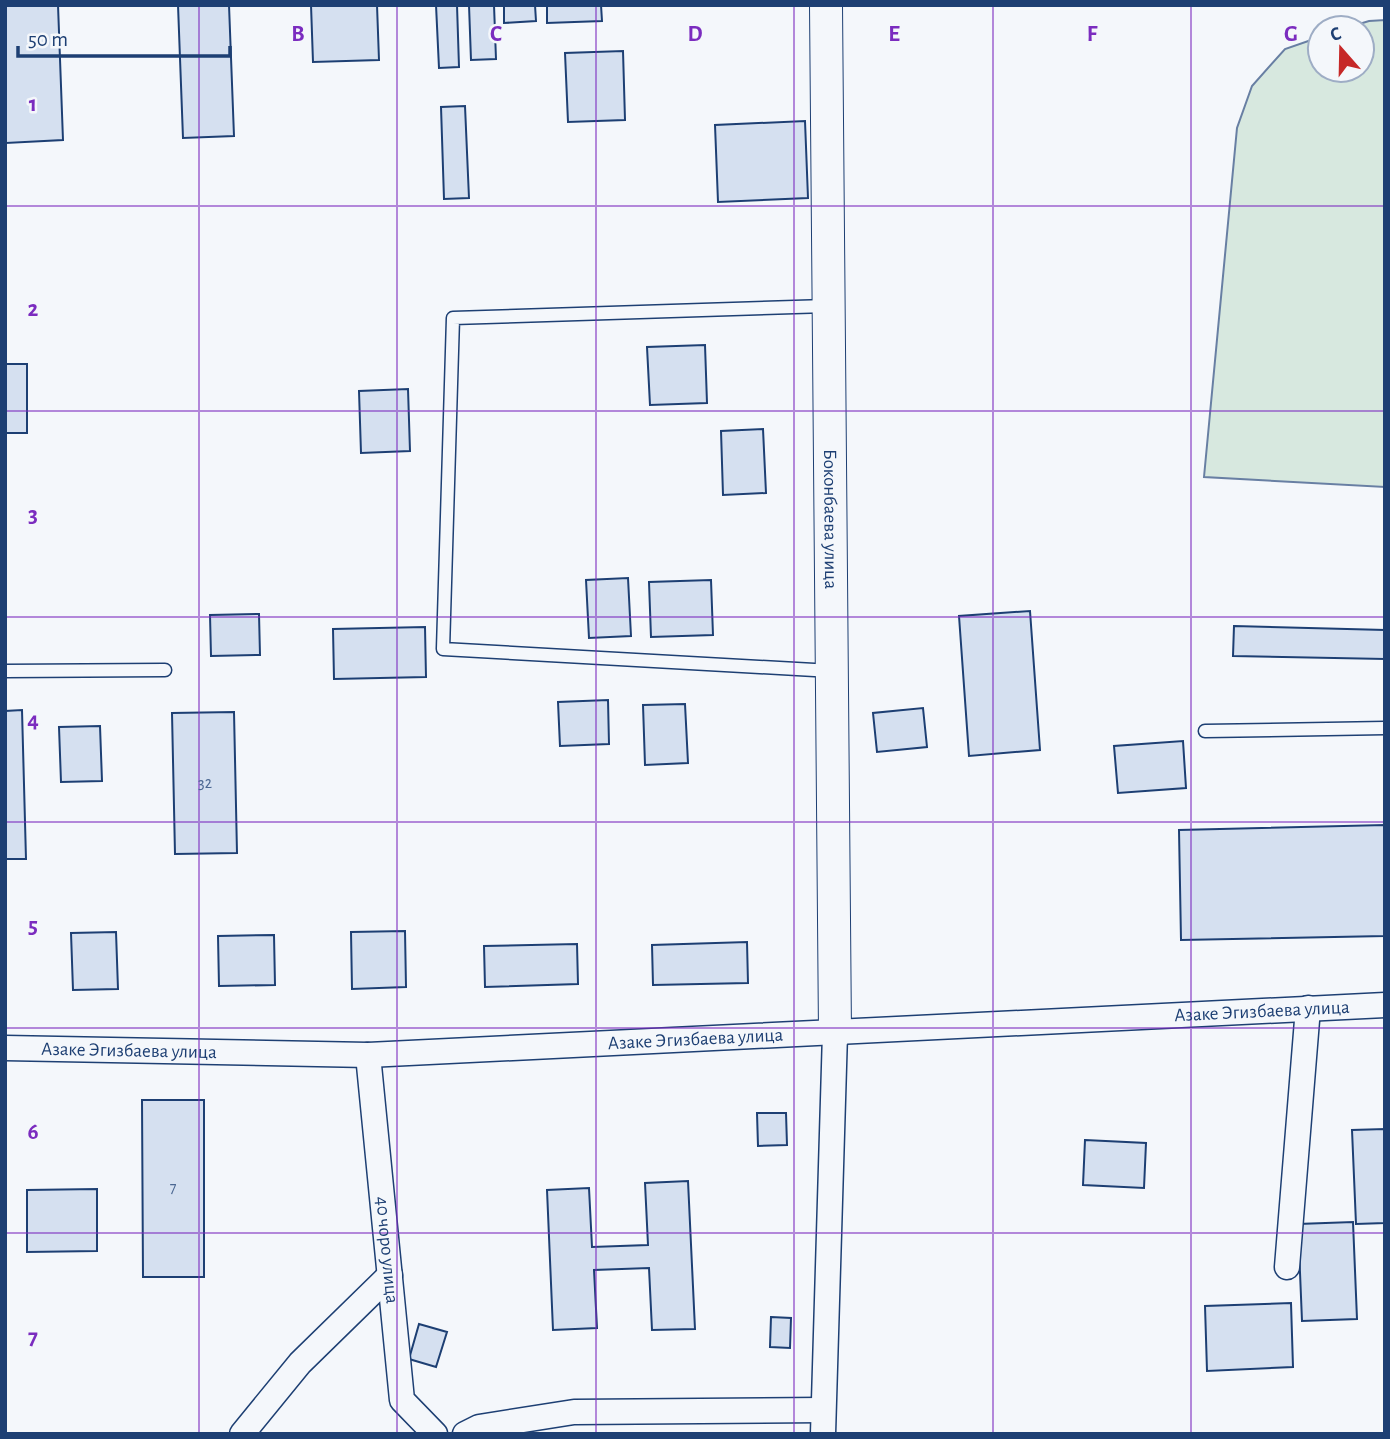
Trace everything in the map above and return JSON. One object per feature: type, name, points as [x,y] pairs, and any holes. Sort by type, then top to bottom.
[{"type":"street","name":"Боконбаева улица","points":[[826,5],[835,1033]]},
{"type":"street","name":"Азаке Эгизбаева улица","points":[[5,1048],[368,1055],[1385,1005]]},
{"type":"street","points":[[1287,1268],[1308,1008]]},
{"type":"street","points":[[465,1434],[479,1427],[575,1412],[823,1422],[835,1033]]},
{"type":"street","name":"40 чоро улица","points":[[368,1055],[402,1400],[435,1434]]},
{"type":"street","points":[[242,1434],[300,1363],[390,1275]]},
{"type":"lane","points":[[829,306],[453,318],[443,649],[832,671]]},
{"type":"lane","points":[[5,671],[165,670]]},
{"type":"lane","points":[[1205,731],[1385,728]]},
{"type":"shaded area","points":[[1385,20],[1385,487],[1204,477],[1237,128],[1252,86],[1285,49],[1306,42],[1306,84],[1376,84],[1376,21]]},
{"type":"building","points":[[5,5],[58,5],[63,140],[6,143]]},
{"type":"building","points":[[178,5],[229,5],[234,136],[183,138]]},
{"type":"building","points":[[311,5],[377,5],[379,60],[313,62]]},
{"type":"building","points":[[436,5],[457,5],[459,67],[439,68]]},
{"type":"building","points":[[469,5],[494,5],[496,59],[471,60]]},
{"type":"building","points":[[504,5],[535,5],[536,21],[504,23]]},
{"type":"building","points":[[547,5],[601,5],[602,21],[547,23]]},
{"type":"building","points":[[623,51],[625,120],[568,122],[565,53]]},
{"type":"building","points":[[465,106],[469,198],[444,199],[441,107]]},
{"type":"building","points":[[805,121],[808,198],[718,202],[715,125]]},
{"type":"building","points":[[705,345],[707,403],[650,405],[647,347]]},
{"type":"building","points":[[5,364],[27,364],[27,433],[5,433]]},
{"type":"building","points":[[408,389],[410,451],[361,453],[359,391]]},
{"type":"building","points":[[763,429],[766,493],[723,495],[721,431]]},
{"type":"building","points":[[628,578],[631,636],[589,638],[586,580]]},
{"type":"building","points":[[711,580],[713,635],[651,637],[649,582]]},
{"type":"building","points":[[1030,611],[1040,750],[969,756],[959,616]]},
{"type":"building","points":[[259,614],[260,655],[211,656],[210,615]]},
{"type":"building","points":[[1234,626],[1385,630],[1385,659],[1233,656]]},
{"type":"building","points":[[425,627],[426,677],[334,679],[333,629]]},
{"type":"building","points":[[608,700],[609,744],[560,746],[558,702]]},
{"type":"building","points":[[685,704],[688,763],[645,765],[643,705]]},
{"type":"building","points":[[923,708],[927,747],[877,752],[873,713]]},
{"type":"building","points":[[22,710],[26,859],[5,859],[5,711]]},
{"type":"building","points":[[234,712],[237,853],[175,854],[172,713]]},
{"type":"building","points":[[100,726],[102,781],[61,782],[59,727]]},
{"type":"building","points":[[1183,741],[1186,788],[1118,793],[1114,746]]},
{"type":"building","points":[[1385,825],[1385,936],[1181,940],[1179,830]]},
{"type":"building","points":[[405,931],[406,987],[352,989],[351,932]]},
{"type":"building","points":[[116,932],[118,989],[73,990],[71,933]]},
{"type":"building","points":[[274,935],[275,985],[219,986],[218,936]]},
{"type":"building","points":[[747,942],[748,983],[653,985],[652,945]]},
{"type":"building","points":[[577,944],[578,984],[485,987],[484,946]]},
{"type":"building","points":[[142,1100],[204,1100],[204,1277],[143,1277]]},
{"type":"building","points":[[757,1113],[786,1113],[787,1145],[758,1146]]},
{"type":"building","points":[[1385,1129],[1385,1223],[1356,1224],[1352,1130]]},
{"type":"building","points":[[1085,1140],[1146,1143],[1144,1188],[1083,1185]]},
{"type":"building","points":[[688,1181],[695,1329],[652,1330],[649,1268],[594,1270],[597,1328],[553,1330],[547,1190],[589,1188],[592,1247],[648,1245],[645,1183]]},
{"type":"building","points":[[97,1189],[97,1251],[27,1252],[27,1190]]},
{"type":"building","points":[[1353,1222],[1357,1319],[1302,1321],[1298,1224]]},
{"type":"building","points":[[1291,1303],[1293,1367],[1207,1371],[1205,1306]]},
{"type":"building","points":[[771,1317],[791,1318],[790,1348],[770,1347]]},
{"type":"building","points":[[419,1324],[447,1332],[436,1367],[409,1359]]}]
